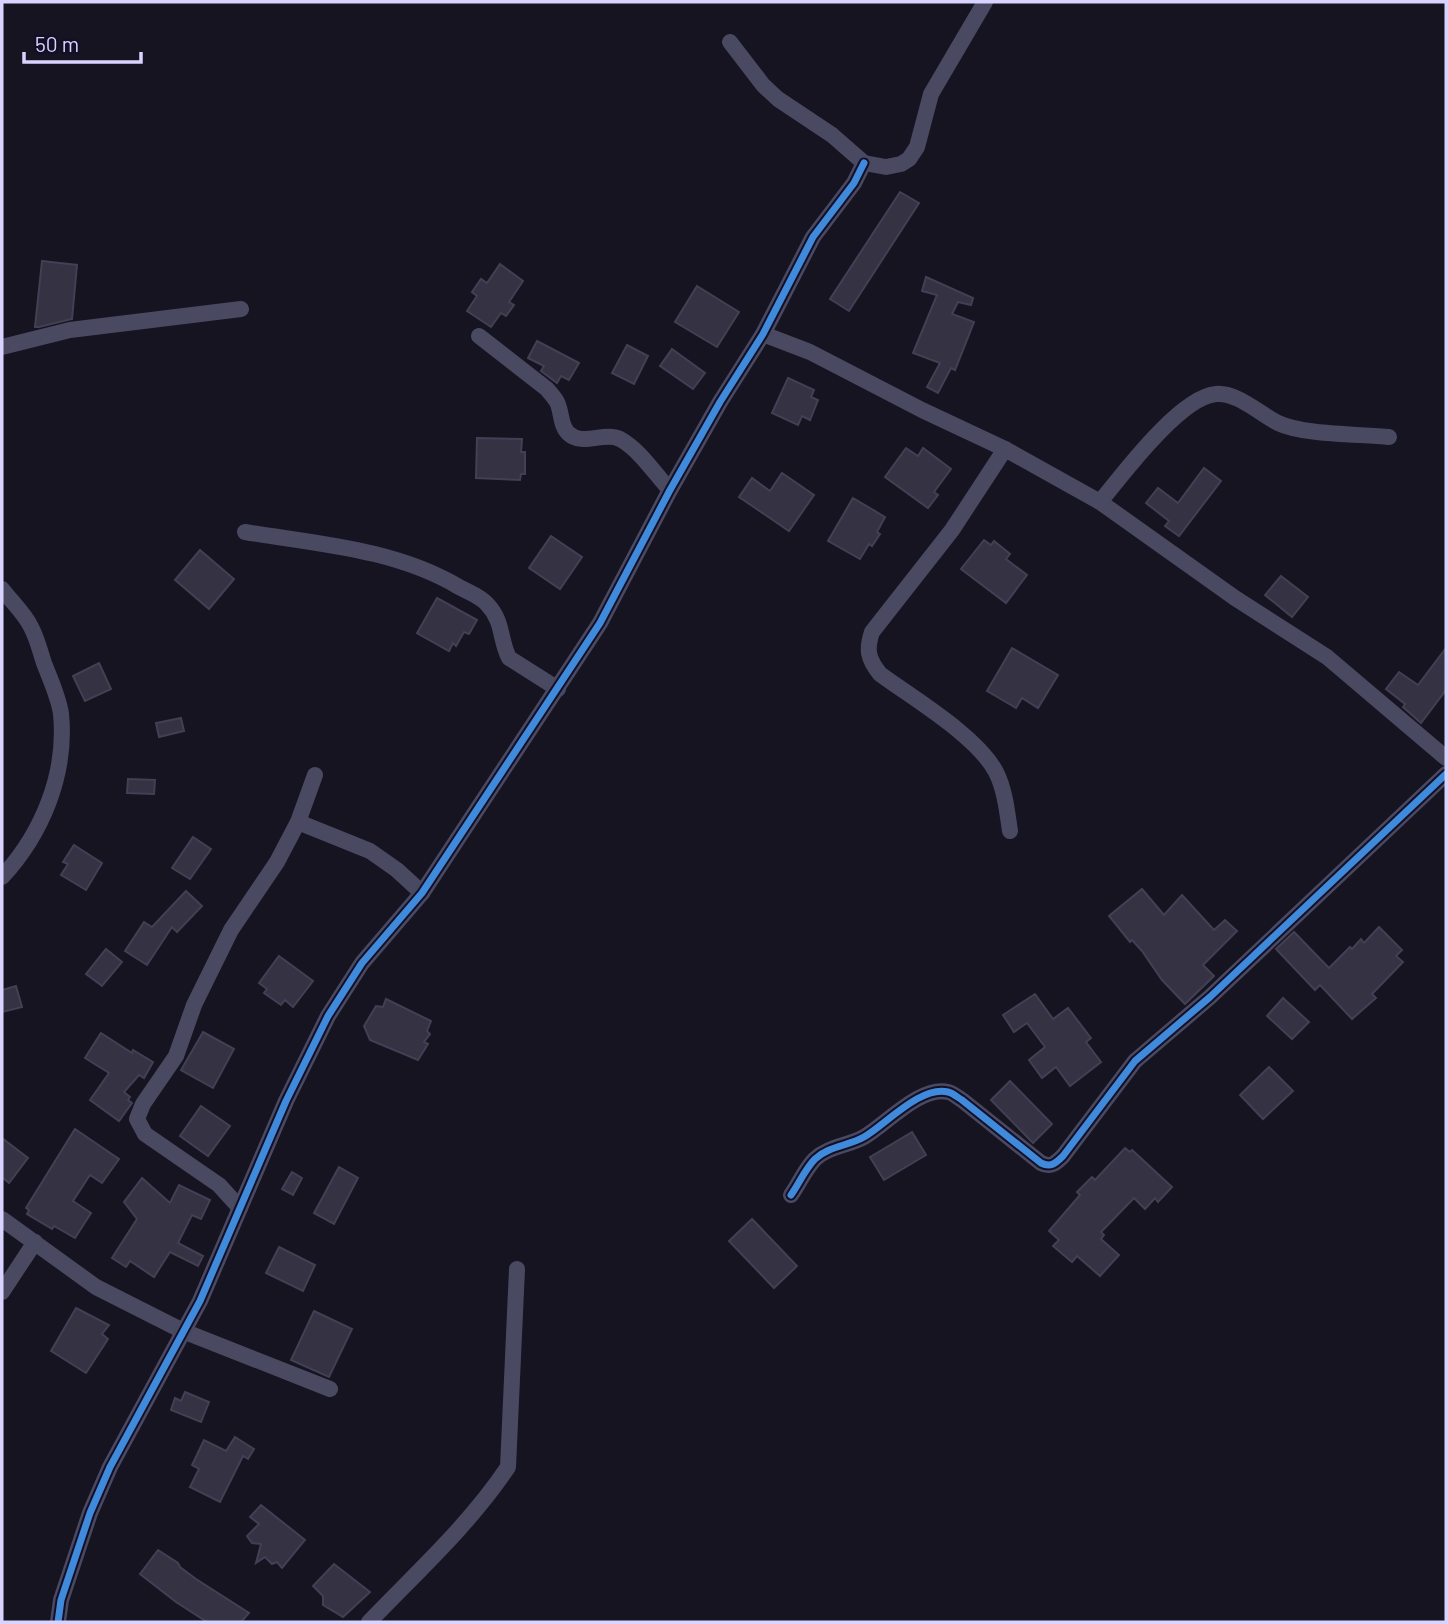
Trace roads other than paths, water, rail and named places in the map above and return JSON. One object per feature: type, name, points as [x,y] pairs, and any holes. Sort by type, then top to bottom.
[{"type":"street","points":[[730,42],[762,85],[778,99],[832,135],[864,163],[886,167],[909,159],[917,147],[931,94],[985,2]]},
{"type":"street","points":[[58,1622],[61,1600],[90,1513],[110,1467],[201,1301],[286,1101],[328,1016],[362,963],[422,893],[600,623],[719,402],[763,334],[813,237],[849,190],[864,163]]},
{"type":"street","points":[[2,346],[70,330],[241,309]]},
{"type":"street","points":[[763,334],[810,352],[1005,449],[1100,502],[1235,598],[1327,657],[1446,758]]},
{"type":"street","points":[[479,336],[547,390],[556,400],[564,428],[570,435],[578,438],[608,435],[620,439],[631,447],[670,490]]},
{"type":"street","points":[[1100,502],[1168,424],[1205,396],[1227,395],[1280,424],[1298,429],[1389,437]]},
{"type":"street","points":[[1005,449],[952,530],[872,632],[868,644],[871,663],[880,674],[956,729],[996,772],[1003,791],[1010,831]]},
{"type":"street","points":[[246,532],[370,552],[433,572],[485,602],[503,633],[509,658],[558,689]]},
{"type":"street","points":[[2,589],[31,626],[48,673],[61,713],[61,758],[39,827],[16,862],[2,877]]},
{"type":"street","points":[[791,1195],[813,1161],[823,1153],[860,1139],[900,1109],[941,1091],[950,1092],[962,1100],[1041,1163],[1054,1165],[1135,1061],[1210,998],[1446,774]]},
{"type":"street","points":[[240,1208],[213,1180],[145,1134],[137,1119],[143,1104],[176,1056],[194,1005],[231,930],[277,862],[298,822],[315,775]]},
{"type":"street","points":[[298,822],[370,850],[422,893]]},
{"type":"street","points":[[2,1219],[96,1287],[183,1331],[330,1389]]},
{"type":"street","points":[[2,1293],[35,1242]]},
{"type":"street","points":[[369,1622],[447,1541],[508,1467],[517,1269]]}]
